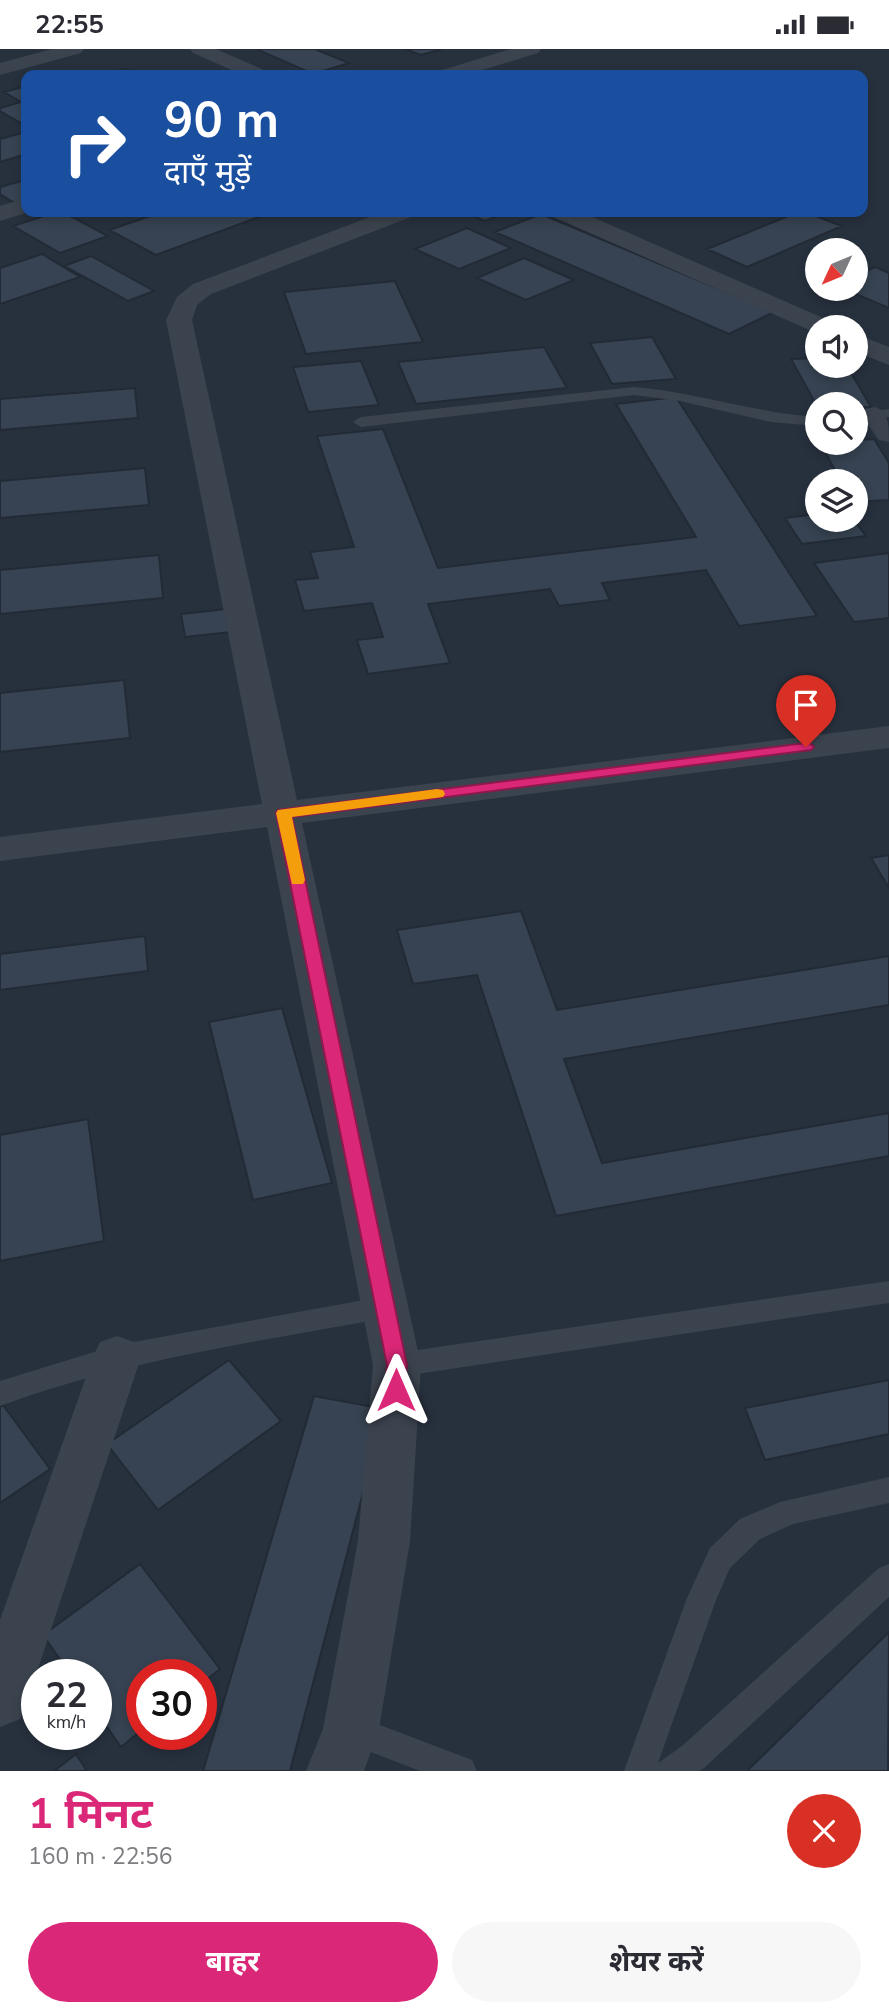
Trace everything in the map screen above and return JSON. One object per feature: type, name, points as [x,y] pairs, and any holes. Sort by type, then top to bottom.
[{"type":"street","points":[[0,69],[74,49]]},
{"type":"street","points":[[200,49],[248,70]]},
{"type":"street","points":[[462,70],[531,49]]},
{"type":"street","points":[[0,214],[21,207]]},
{"type":"street","points":[[335,1771],[351,1729],[384,1541],[397,1365],[284,813],[179,320],[186,302],[202,289],[390,217]]},
{"type":"street","points":[[573,217],[805,319]]},
{"type":"street","points":[[868,347],[889,357]]},
{"type":"street","points":[[0,849],[889,737]]},
{"type":"street","points":[[0,1699],[117,1357]]},
{"type":"lane","points":[[361,422],[634,391],[666,393],[765,416],[805,421]]},
{"type":"lane","points":[[397,1365],[889,1291]]},
{"type":"lane","points":[[0,1394],[19,1385],[117,1357],[386,1307]]},
{"type":"lane","points":[[640,1771],[702,1598],[720,1558],[750,1529],[790,1511],[889,1490]]},
{"type":"lane","points":[[671,1771],[693,1757],[889,1578]]},
{"type":"lane","points":[[351,1729],[461,1771]]},
{"type":"building","points":[[256,49],[315,49],[349,63],[326,70],[304,70]]},
{"type":"building","points":[[405,49],[442,49],[421,55]]},
{"type":"building","points":[[21,87],[21,102],[4,92]]},
{"type":"building","points":[[21,102],[21,123],[0,111],[0,108]]},
{"type":"building","points":[[21,133],[21,156],[0,162],[0,139]]},
{"type":"building","points":[[21,181],[21,202],[16,204],[0,194],[0,187]]},
{"type":"building","points":[[41,217],[72,217],[108,236],[60,253],[13,226]]},
{"type":"building","points":[[147,217],[259,217],[156,255],[109,230]]},
{"type":"building","points":[[475,217],[496,217],[485,221]]},
{"type":"building","points":[[533,217],[548,217],[774,312],[729,334],[495,232]]},
{"type":"building","points":[[786,217],[818,217],[842,226],[814,238],[805,238],[805,242],[747,267],[707,249]]},
{"type":"building","points":[[467,228],[511,248],[459,269],[415,249]]},
{"type":"building","points":[[42,254],[80,277],[0,304],[0,268]]},
{"type":"building","points":[[91,256],[154,291],[128,301],[64,266]]},
{"type":"building","points":[[524,258],[574,280],[526,300],[477,278]]},
{"type":"building","points":[[875,267],[889,273],[889,308],[868,299],[868,270]]},
{"type":"building","points":[[395,281],[423,342],[306,354],[284,292]]},
{"type":"building","points":[[652,337],[676,379],[612,384],[590,343]]},
{"type":"building","points":[[544,347],[567,388],[416,404],[398,362]]},
{"type":"building","points":[[805,358],[805,378],[854,378],[862,392],[809,392],[791,359]]},
{"type":"building","points":[[361,361],[379,405],[308,412],[293,367]]},
{"type":"building","points":[[135,388],[138,418],[0,430],[0,399]]},
{"type":"building","points":[[676,397],[817,616],[739,626],[706,570],[602,583],[610,600],[559,606],[550,589],[428,604],[450,663],[368,674],[357,640],[383,637],[372,603],[304,611],[295,580],[318,578],[310,552],[354,547],[317,436],[383,429],[438,568],[696,537],[616,404]]},
{"type":"building","points":[[868,439],[874,439],[889,463],[889,500],[868,501],[868,469],[834,469],[827,455],[868,455]]},
{"type":"building","points":[[145,468],[149,505],[0,518],[0,481]]},
{"type":"building","points":[[805,516],[805,532],[863,532],[866,536],[802,544],[785,518]]},
{"type":"building","points":[[889,553],[889,618],[854,622],[814,563]]},
{"type":"building","points":[[159,555],[163,598],[0,614],[0,570]]},
{"type":"building","points":[[226,609],[231,632],[185,637],[181,614]]},
{"type":"building","points":[[124,680],[130,738],[0,752],[0,693]]},
{"type":"building","points":[[889,855],[889,888],[871,858]]},
{"type":"building","points":[[521,911],[557,1010],[889,956],[889,1005],[564,1059],[602,1163],[889,1113],[889,1156],[556,1216],[477,975],[413,984],[397,930]]},
{"type":"building","points":[[145,936],[148,971],[0,990],[0,954]]},
{"type":"building","points":[[282,1008],[332,1183],[253,1200],[209,1022]]},
{"type":"building","points":[[88,1119],[104,1241],[0,1261],[0,1135]]},
{"type":"building","points":[[229,1360],[281,1421],[158,1510],[107,1444]]},
{"type":"building","points":[[889,1380],[889,1434],[765,1460],[745,1408]]},
{"type":"building","points":[[314,1396],[385,1409],[290,1771],[203,1771],[209,1750],[217,1750],[217,1724]]},
{"type":"building","points":[[3,1405],[50,1469],[0,1503],[0,1407]]},
{"type":"building","points":[[140,1564],[212,1659],[126,1659],[126,1743],[121,1747],[112,1734],[112,1659],[60,1659],[43,1635]]},
{"type":"building","points":[[889,1632],[888,1771],[747,1771]]},
{"type":"building","points":[[76,1754],[87,1771],[54,1771]]},
{"type":"slow traffic","points":[[297,880],[284,813],[437,794]]},
{"type":"route","points":[[396,1390],[397,1365],[284,813],[806,747]]}]
